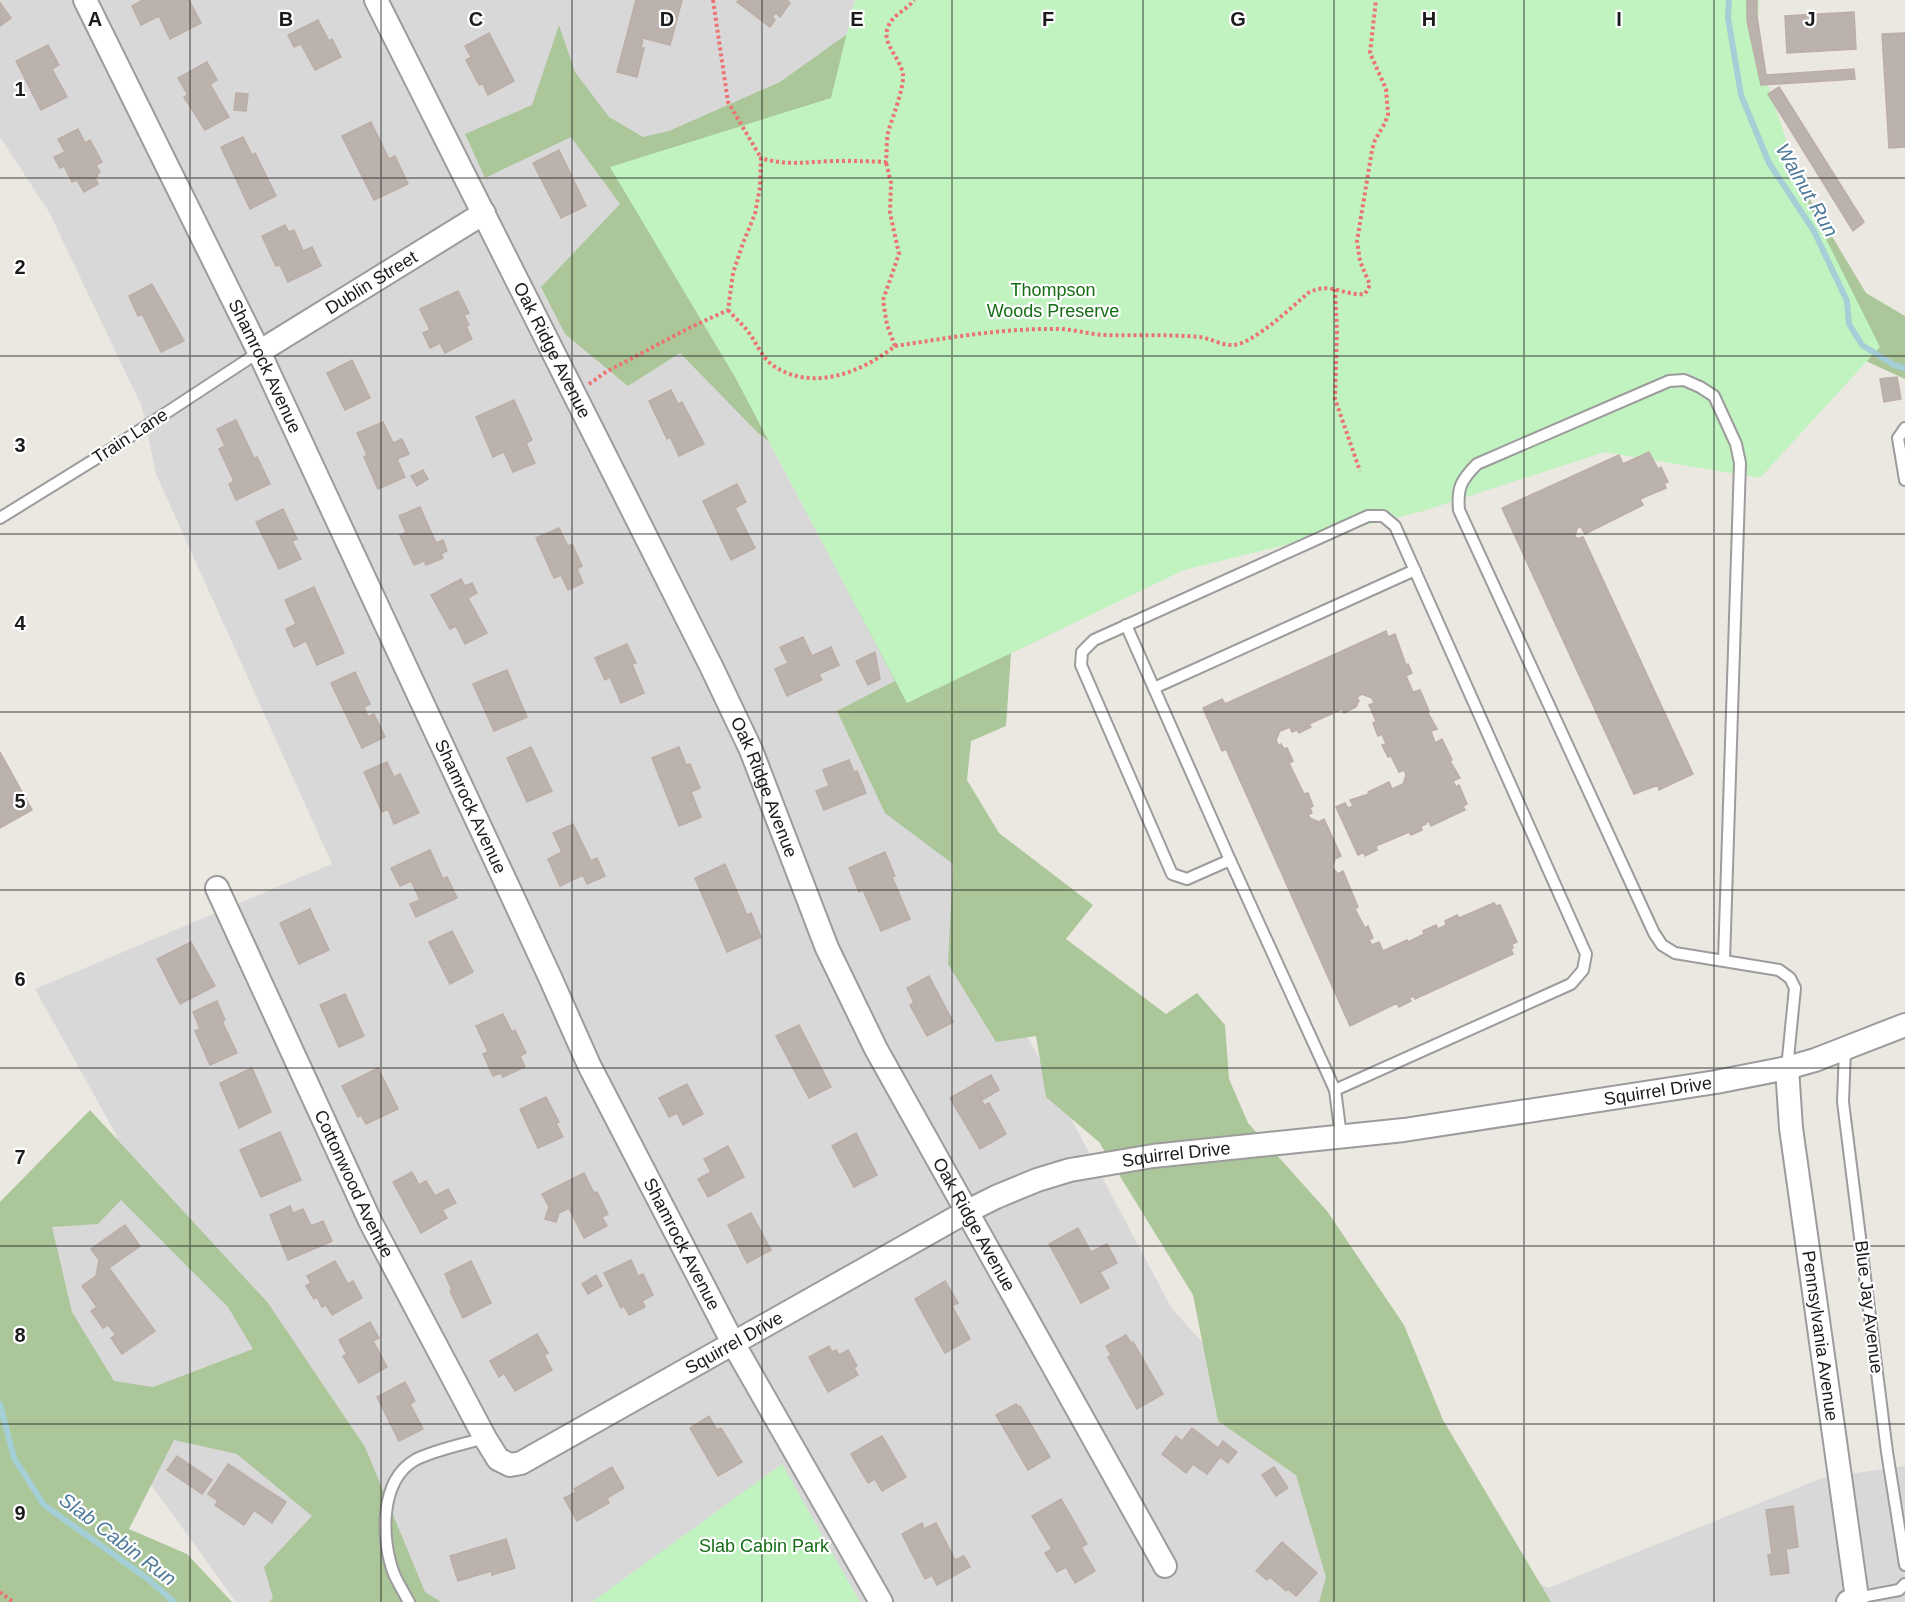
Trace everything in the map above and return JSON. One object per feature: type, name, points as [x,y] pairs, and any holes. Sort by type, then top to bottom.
[{"type":"street","name":"Shamrock Avenue","points":[[85,0],[259,352],[589,1065],[733,1343],[881,1602]]},
{"type":"street","name":"Oak Ridge Avenue","points":[[376,0],[751,750],[827,948],[876,1049],[1165,1566]]},
{"type":"street","name":"Dublin Street","points":[[259,352],[484,213]]},
{"type":"street","name":"Cottonwood Avenue","points":[[217,888],[371,1223],[485,1438],[498,1459],[510,1465]]},
{"type":"street","name":"Squirrel Drive","points":[[510,1465],[521,1463],[966,1212],[1037,1180],[1070,1170],[1153,1156],[1404,1130],[1716,1082],[1787,1068],[1845,1049],[1905,1025]]},
{"type":"street","name":"Pennsylvania Avenue","points":[[1787,1068],[1791,1128],[1854,1601]]},
{"type":"lane","name":"Train Lane","points":[[0,518],[105,453],[259,352]]},
{"type":"lane","points":[[1724,961],[1740,463],[1736,444],[1714,396],[1684,380],[1669,381],[1477,464],[1464,477],[1458,493],[1459,510],[1654,933],[1662,945],[1675,953],[1779,970],[1790,978],[1794,988],[1787,1068]]},
{"type":"lane","points":[[1905,428],[1898,438],[1905,480]]},
{"type":"lane","points":[[1230,860],[1187,879],[1172,874],[1081,665],[1082,652],[1094,640],[1126,625],[1368,516],[1383,516],[1395,526],[1586,954],[1583,970],[1571,984],[1335,1090]]},
{"type":"lane","points":[[1154,688],[1415,570]]},
{"type":"lane","points":[[1126,625],[1335,1090],[1341,1137]]},
{"type":"lane","name":"Blue Jay Avenue","points":[[1845,1049],[1844,1102],[1887,1452],[1905,1565]]},
{"type":"lane","points":[[410,1602],[395,1575],[389,1558],[386,1530],[388,1493],[398,1474],[415,1461],[485,1438]]},
{"type":"lane","points":[[1854,1601],[1899,1590],[1905,1584]]},
{"type":"path","points":[[713,0],[728,102],[761,158],[760,187],[755,214],[733,273],[728,310]]},
{"type":"path","points":[[895,346],[887,325],[883,300],[899,254],[890,213],[891,183],[886,162],[889,129],[894,117],[903,74],[887,38],[888,27],[894,18],[909,7],[914,0]]},
{"type":"path","points":[[728,310],[747,330],[770,363],[791,374],[808,378],[847,373],[869,364],[895,346],[938,338],[994,332],[1059,328],[1102,335],[1144,334],[1202,337],[1235,345],[1260,333],[1316,289],[1335,289],[1356,295],[1365,294],[1370,285],[1360,261],[1357,241],[1372,150],[1388,114],[1386,89],[1370,53],[1376,0]]},
{"type":"path","points":[[761,158],[782,163],[802,164],[854,160],[886,162]]},
{"type":"path","points":[[1335,289],[1337,332],[1335,399],[1360,471]]},
{"type":"path","points":[[573,394],[606,372],[728,310]]},
{"type":"path","points":[[0,1592],[13,1602]]},
{"type":"shaded area","points":[[0,0],[855,0],[831,98],[735,377],[907,703],[999,983],[1172,1309],[1312,1462],[1548,1588],[1822,1478],[1905,1466],[1905,1602],[236,1602],[152,1486],[0,1252],[117,1136],[35,989],[332,864],[156,474],[142,407],[49,212],[0,137]]},
{"type":"green space","name":"Thompson Woods Preserve","points":[[855,0],[1759,0],[1757,39],[1768,85],[1805,197],[1880,347],[1760,478],[1605,452],[1423,511],[1184,570],[907,703],[735,377],[610,167],[831,98]]},
{"type":"green space","name":"Thompson Woods Preserve","points":[[864,22],[1758,98],[1812,203],[1866,293],[1905,316],[1905,379],[1840,349],[1146,559],[1100,610],[1011,653],[1006,726],[971,741],[967,780],[999,833],[1093,905],[1066,939],[1166,1014],[1197,993],[1225,1025],[1229,1079],[1248,1123],[1327,1211],[1404,1325],[1443,1420],[1551,1602],[1319,1602],[1326,1577],[1296,1475],[1218,1421],[1193,1295],[1099,1142],[1046,1097],[1036,1036],[996,1042],[948,964],[953,864],[885,813],[837,711],[895,681],[820,537],[840,492],[759,434],[680,353],[628,386],[565,334],[541,287],[620,204],[571,137],[485,178],[465,134],[532,105],[559,25],[575,72],[609,117],[643,137],[669,131],[780,82]]},
{"type":"green space","points":[[90,1110],[268,1303],[365,1447],[425,1592],[441,1602],[269,1602],[273,1598],[264,1567],[312,1516],[237,1454],[174,1440],[129,1529],[187,1554],[232,1602],[0,1602],[0,1202]],"holes":[[[121,1200],[228,1307],[253,1349],[153,1387],[114,1381],[72,1312],[52,1227],[98,1224]]]},
{"type":"green space","name":"Slab Cabin Park","points":[[782,1464],[860,1602],[592,1602]]},
{"type":"building","points":[[143,0],[189,0],[201,23],[170,39],[159,16],[141,25],[132,6]]},
{"type":"building","points":[[636,0],[682,0],[670,45],[643,38],[641,48],[644,48],[637,77],[617,72]]},
{"type":"building","points":[[739,0],[787,0],[790,3],[780,17],[776,13],[772,17],[775,20],[770,27],[737,2]]},
{"type":"building","points":[[1747,0],[1757,0],[1757,16],[1766,75],[1854,69],[1855,79],[1761,85],[1747,21]]},
{"type":"building","points":[[0,3],[11,18],[0,26]]},
{"type":"building","points":[[1854,12],[1856,49],[1787,53],[1785,16]]},
{"type":"building","points":[[318,20],[329,41],[332,39],[341,57],[315,70],[301,44],[294,47],[288,35]]},
{"type":"building","points":[[489,33],[514,81],[488,95],[483,84],[479,85],[466,60],[471,57],[465,46]]},
{"type":"building","points":[[1905,33],[1905,147],[1889,148],[1882,34]]},
{"type":"building","points":[[48,45],[59,65],[52,69],[67,97],[41,110],[16,61]]},
{"type":"building","points":[[207,62],[217,80],[210,84],[229,117],[205,130],[184,97],[188,95],[178,78]]},
{"type":"building","points":[[1779,87],[1864,222],[1853,231],[1768,94]]},
{"type":"building","points":[[236,93],[248,94],[246,111],[234,110]]},
{"type":"building","points":[[371,122],[389,159],[395,156],[408,184],[374,200],[342,136]]},
{"type":"building","points":[[78,129],[85,143],[90,140],[102,162],[96,165],[100,172],[95,178],[98,184],[84,192],[77,180],[72,182],[64,166],[60,168],[54,157],[65,152],[58,139]]},
{"type":"building","points":[[243,137],[252,155],[255,153],[276,196],[250,209],[221,147]]},
{"type":"building","points":[[559,150],[586,206],[561,218],[533,163]]},
{"type":"building","points":[[285,225],[289,232],[294,230],[303,251],[312,247],[321,266],[288,282],[280,265],[276,266],[262,236]]},
{"type":"building","points":[[152,284],[184,341],[161,352],[142,314],[138,316],[129,296]]},
{"type":"building","points":[[458,291],[469,313],[464,315],[472,339],[445,353],[440,343],[430,348],[423,333],[430,330],[420,309]]},
{"type":"building","points":[[352,360],[370,398],[345,410],[327,373]]},
{"type":"building","points":[[1897,377],[1901,399],[1884,402],[1880,379]]},
{"type":"building","points":[[671,390],[678,404],[682,402],[704,444],[679,456],[670,437],[667,439],[649,401]]},
{"type":"building","points":[[514,400],[532,440],[526,443],[535,463],[513,472],[504,452],[493,457],[476,417]]},
{"type":"building","points":[[236,420],[254,458],[257,457],[270,484],[236,500],[229,484],[234,481],[219,449],[225,446],[217,429]]},
{"type":"building","points":[[383,422],[393,443],[402,439],[409,454],[397,459],[405,477],[378,489],[364,457],[367,455],[357,433]]},
{"type":"building","points":[[1649,452],[1658,469],[1661,467],[1668,482],[1664,483],[1666,488],[1640,499],[1643,505],[1585,534],[1581,527],[1577,528],[1575,536],[1577,539],[1583,537],[1693,774],[1659,790],[1658,785],[1634,794],[1502,508],[1619,455],[1623,464]]},
{"type":"building","points":[[423,470],[428,479],[417,486],[411,476]]},
{"type":"building","points":[[737,484],[746,502],[735,508],[755,548],[731,560],[703,501]]},
{"type":"building","points":[[420,507],[436,543],[443,540],[447,551],[441,554],[443,558],[426,565],[424,561],[414,565],[400,535],[406,532],[399,516]]},
{"type":"building","points":[[283,509],[297,539],[292,541],[301,559],[279,569],[256,522]]},
{"type":"building","points":[[559,528],[568,546],[572,544],[582,566],[577,569],[583,583],[568,590],[561,575],[554,578],[536,538]]},
{"type":"building","points":[[461,579],[465,586],[472,583],[477,593],[468,598],[487,633],[465,644],[456,626],[450,629],[431,595]]},
{"type":"building","points":[[314,587],[344,653],[317,665],[306,641],[294,647],[286,629],[296,624],[285,600]]},
{"type":"building","points":[[1386,631],[1388,637],[1395,634],[1406,665],[1408,664],[1412,673],[1406,676],[1413,692],[1420,690],[1429,711],[1427,711],[1437,729],[1431,731],[1435,743],[1442,739],[1452,760],[1450,761],[1460,778],[1453,781],[1456,787],[1459,785],[1467,804],[1463,806],[1465,810],[1431,826],[1429,821],[1421,826],[1422,830],[1411,835],[1409,832],[1376,846],[1377,850],[1365,856],[1364,852],[1358,855],[1336,807],[1345,803],[1348,808],[1353,806],[1350,800],[1369,794],[1368,792],[1389,782],[1392,789],[1403,784],[1406,775],[1404,770],[1399,772],[1391,756],[1388,757],[1382,745],[1386,744],[1382,734],[1378,736],[1373,723],[1376,721],[1369,705],[1374,703],[1372,698],[1362,694],[1357,697],[1359,701],[1356,707],[1344,713],[1342,709],[1309,724],[1311,727],[1299,733],[1297,730],[1292,732],[1290,727],[1280,731],[1276,740],[1279,746],[1281,744],[1284,749],[1287,748],[1293,761],[1289,763],[1304,794],[1308,793],[1313,806],[1310,808],[1312,813],[1308,815],[1319,822],[1324,819],[1341,856],[1335,859],[1332,867],[1338,874],[1343,871],[1358,907],[1355,909],[1365,928],[1368,926],[1373,938],[1369,940],[1372,945],[1379,942],[1383,951],[1407,940],[1408,942],[1436,925],[1438,929],[1446,925],[1445,921],[1457,915],[1459,918],[1494,903],[1496,906],[1500,905],[1517,942],[1512,944],[1513,954],[1415,999],[1414,996],[1409,998],[1411,1001],[1399,1007],[1397,1003],[1350,1026],[1226,749],[1222,751],[1203,708],[1222,699],[1225,704]]},
{"type":"building","points":[[803,637],[812,656],[831,647],[839,665],[819,674],[822,680],[787,696],[775,669],[788,663],[780,647]]},
{"type":"building","points":[[627,644],[636,663],[632,664],[644,693],[621,703],[610,677],[605,680],[595,658]]},
{"type":"building","points":[[875,652],[880,679],[868,685],[856,661]]},
{"type":"building","points":[[507,670],[527,717],[494,731],[473,684]]},
{"type":"building","points":[[355,672],[370,704],[364,707],[368,717],[374,714],[385,737],[362,748],[331,683]]},
{"type":"building","points":[[531,747],[552,791],[527,802],[507,758]]},
{"type":"building","points":[[679,747],[686,765],[690,764],[700,788],[691,792],[701,817],[679,826],[652,758]]},
{"type":"building","points":[[0,752],[32,810],[0,828]]},
{"type":"building","points":[[849,760],[854,772],[857,771],[866,793],[824,810],[816,791],[829,786],[823,770]]},
{"type":"building","points":[[387,762],[394,777],[400,774],[419,813],[394,824],[388,809],[382,812],[364,772]]},
{"type":"building","points":[[573,824],[591,861],[597,858],[605,876],[587,884],[583,875],[560,886],[548,859],[562,852],[553,833]]},
{"type":"building","points":[[430,850],[443,879],[447,877],[457,898],[416,917],[410,904],[420,900],[411,881],[400,886],[391,868]]},
{"type":"building","points":[[885,852],[895,876],[892,877],[910,919],[881,931],[863,890],[859,892],[849,868]]},
{"type":"building","points":[[725,864],[747,915],[751,913],[761,937],[727,952],[695,878]]},
{"type":"building","points":[[310,909],[329,950],[299,964],[280,923]]},
{"type":"building","points":[[452,931],[473,972],[450,984],[429,942]]},
{"type":"building","points":[[191,942],[215,986],[180,1004],[157,959]]},
{"type":"building","points":[[929,976],[953,1022],[927,1036],[910,1005],[914,1003],[907,988]]},
{"type":"building","points":[[345,994],[364,1036],[339,1047],[320,1005]]},
{"type":"building","points":[[217,1001],[225,1020],[222,1021],[237,1053],[210,1065],[195,1031],[200,1029],[193,1012]]},
{"type":"building","points":[[503,1014],[512,1032],[515,1030],[526,1053],[520,1056],[525,1067],[503,1077],[501,1073],[493,1076],[483,1054],[488,1052],[476,1026]]},
{"type":"building","points":[[799,1025],[831,1087],[809,1098],[776,1036]]},
{"type":"building","points":[[252,1068],[271,1112],[239,1128],[220,1083]]},
{"type":"building","points":[[378,1068],[398,1109],[366,1124],[361,1115],[358,1117],[342,1086]]},
{"type":"building","points":[[991,1075],[999,1090],[982,1100],[974,1084]]},
{"type":"building","points":[[687,1084],[703,1114],[683,1125],[677,1113],[669,1117],[659,1098]]},
{"type":"building","points":[[973,1085],[984,1105],[989,1103],[1006,1134],[980,1149],[950,1098]]},
{"type":"building","points":[[546,1097],[559,1122],[556,1123],[563,1137],[538,1148],[520,1109]]},
{"type":"building","points":[[280,1132],[301,1180],[261,1197],[240,1150]]},
{"type":"building","points":[[856,1133],[877,1175],[854,1187],[832,1146]]},
{"type":"building","points":[[728,1146],[744,1177],[708,1197],[698,1179],[711,1172],[704,1159]]},
{"type":"building","points":[[412,1172],[419,1185],[426,1181],[435,1196],[448,1189],[456,1203],[442,1210],[447,1218],[421,1233],[393,1182]]},
{"type":"building","points":[[584,1173],[608,1214],[602,1217],[607,1226],[584,1238],[569,1208],[559,1213],[556,1222],[545,1219],[549,1207],[542,1194]]},
{"type":"building","points":[[290,1206],[293,1213],[303,1209],[311,1226],[323,1221],[332,1241],[288,1260],[270,1215]]},
{"type":"building","points":[[751,1213],[771,1250],[747,1263],[728,1225]]},
{"type":"building","points":[[125,1225],[140,1246],[109,1268],[155,1331],[122,1354],[111,1338],[116,1335],[108,1325],[103,1328],[91,1311],[97,1307],[82,1286],[96,1276],[99,1260],[91,1249]]},
{"type":"building","points":[[1078,1228],[1091,1252],[1107,1244],[1117,1263],[1100,1272],[1109,1288],[1081,1303],[1049,1244]]},
{"type":"building","points":[[631,1260],[638,1276],[643,1274],[653,1295],[642,1301],[645,1307],[629,1315],[624,1306],[621,1308],[604,1273]]},
{"type":"building","points":[[335,1261],[348,1284],[353,1281],[362,1298],[332,1315],[326,1305],[322,1307],[317,1297],[314,1299],[306,1286],[311,1283],[307,1276]]},
{"type":"building","points":[[471,1261],[491,1303],[463,1318],[450,1291],[452,1290],[445,1274]]},
{"type":"building","points":[[596,1275],[602,1286],[588,1294],[582,1284]]},
{"type":"building","points":[[945,1281],[958,1303],[952,1306],[970,1339],[945,1353],[915,1299]]},
{"type":"building","points":[[370,1322],[379,1338],[373,1341],[387,1367],[359,1383],[343,1356],[347,1354],[339,1340]]},
{"type":"building","points":[[537,1334],[548,1353],[544,1355],[552,1370],[515,1391],[504,1373],[499,1377],[490,1361]]},
{"type":"building","points":[[1126,1335],[1131,1343],[1133,1342],[1163,1394],[1137,1409],[1108,1357],[1111,1355],[1106,1346]]},
{"type":"building","points":[[829,1346],[832,1352],[836,1350],[839,1355],[848,1350],[857,1366],[854,1368],[858,1375],[828,1392],[809,1357]]},
{"type":"building","points":[[405,1382],[415,1401],[410,1404],[423,1429],[399,1441],[377,1397]]},
{"type":"building","points":[[1016,1404],[1020,1406],[1050,1457],[1028,1470],[996,1415]]},
{"type":"building","points":[[709,1416],[717,1430],[721,1428],[742,1462],[718,1476],[690,1428]]},
{"type":"building","points":[[1192,1428],[1218,1448],[1223,1441],[1237,1452],[1228,1463],[1220,1457],[1207,1474],[1193,1464],[1186,1473],[1162,1454],[1176,1436],[1182,1441]]},
{"type":"building","points":[[882,1436],[906,1477],[882,1491],[875,1479],[868,1483],[851,1454]]},
{"type":"building","points":[[177,1456],[212,1480],[202,1494],[167,1470]]},
{"type":"building","points":[[228,1464],[286,1502],[272,1523],[254,1510],[244,1525],[215,1505],[218,1501],[208,1494]]},
{"type":"building","points":[[612,1467],[624,1488],[607,1498],[609,1503],[577,1521],[564,1498],[576,1492],[574,1489]]},
{"type":"building","points":[[1274,1467],[1288,1488],[1276,1496],[1262,1475]]},
{"type":"building","points":[[1061,1499],[1087,1544],[1081,1547],[1095,1571],[1075,1583],[1066,1567],[1057,1572],[1045,1553],[1052,1549],[1032,1516]]},
{"type":"building","points":[[1793,1506],[1798,1547],[1786,1549],[1789,1573],[1771,1575],[1768,1555],[1772,1554],[1766,1510]]},
{"type":"building","points":[[922,1523],[924,1529],[936,1523],[955,1560],[964,1556],[970,1567],[937,1585],[932,1575],[925,1579],[902,1534]]},
{"type":"building","points":[[506,1539],[515,1568],[492,1575],[491,1571],[458,1581],[450,1556]]},
{"type":"building","points":[[1282,1542],[1317,1573],[1296,1596],[1288,1589],[1286,1591],[1270,1577],[1267,1580],[1256,1571]]},
{"type":"waterway","name":"Walnut Run","points":[[1729,0],[1728,18],[1741,95],[1769,163],[1814,231],[1847,301],[1849,324],[1862,345],[1894,365],[1905,368]]},
{"type":"waterway","name":"Slab Cabin Run","points":[[0,1404],[14,1458],[44,1505],[148,1579],[174,1602]]}]
